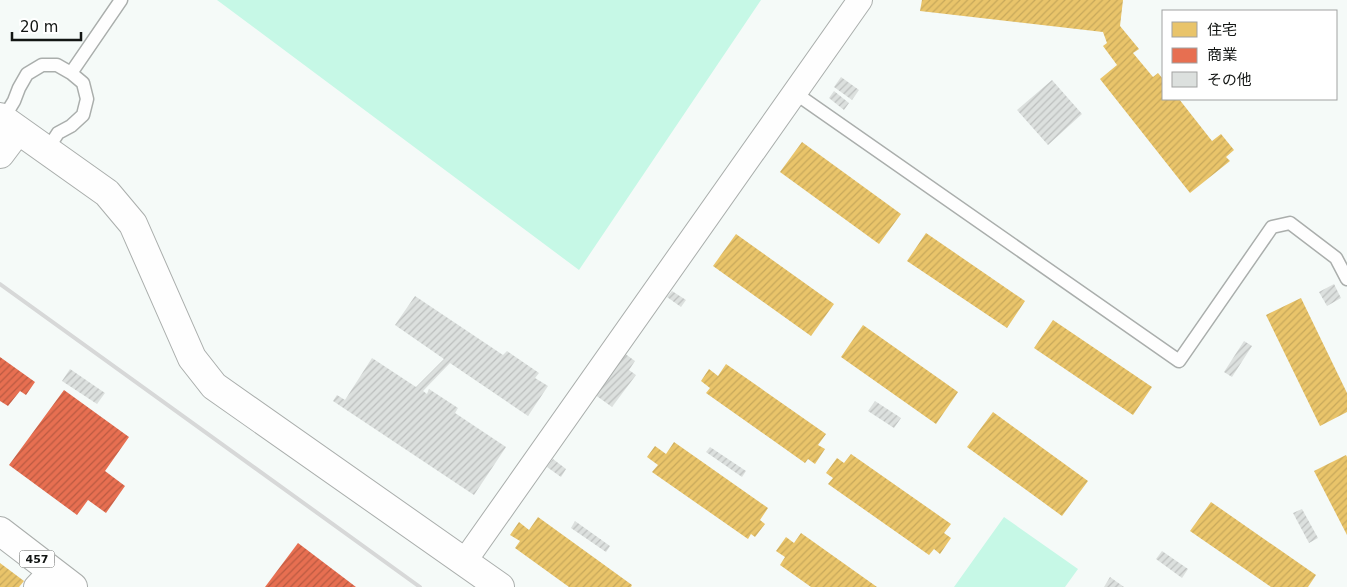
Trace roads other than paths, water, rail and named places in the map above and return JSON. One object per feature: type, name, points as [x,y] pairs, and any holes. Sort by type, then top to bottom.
[{"type":"main road","points":[[0,154],[7,122],[107,193],[133,224],[192,358],[214,386],[500,587]]},
{"type":"main road","name":"457","points":[[0,532],[44,579],[73,587]]},
{"type":"street","points":[[464,562],[860,0]]},
{"type":"lane","points":[[71,73],[121,0]]},
{"type":"lane","points":[[7,122],[19,88],[27,74],[42,65],[56,65],[71,73],[83,83],[87,99],[83,115],[58,133],[47,150]]},
{"type":"lane","points":[[795,93],[1179,361],[1272,227],[1290,223],[1336,258],[1347,279]]},
{"type":"railway","points":[[0,284],[420,587]]}]
